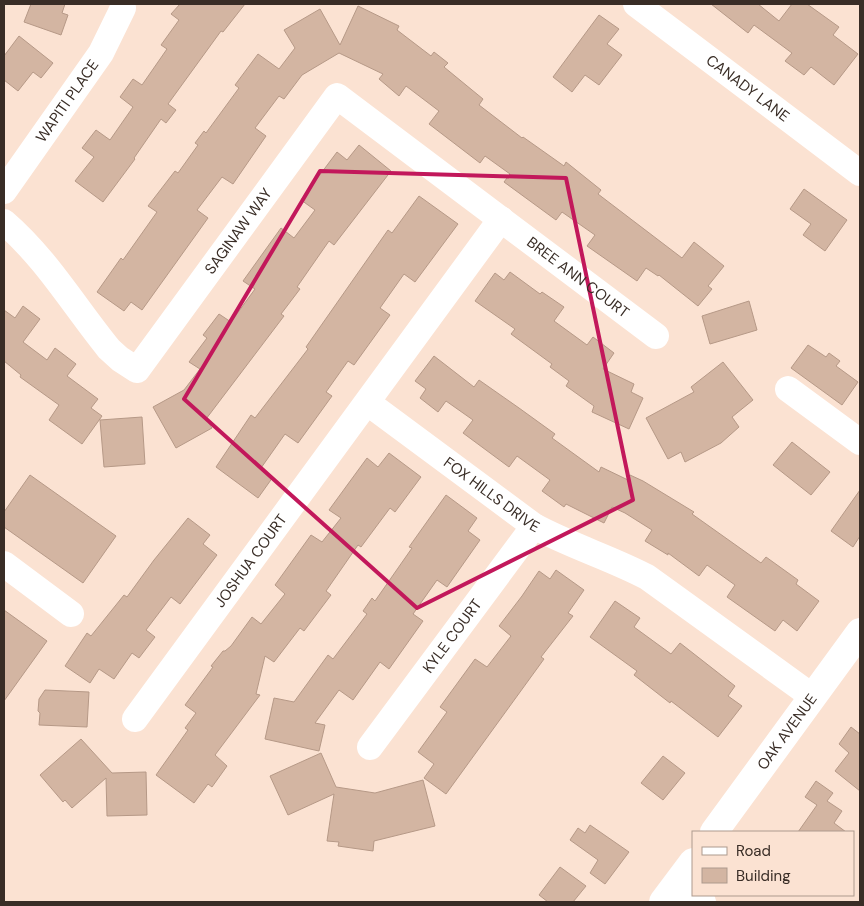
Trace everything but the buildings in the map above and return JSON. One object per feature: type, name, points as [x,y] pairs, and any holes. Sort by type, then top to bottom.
[{"type":"main road","name":"OAK AVENUE","points":[[715,831],[860,632]]},
{"type":"street","name":"CANADY LANE","points":[[636,4],[860,173]]},
{"type":"street","name":"WAPITI PLACE","points":[[4,191],[101,53],[123,8]]},
{"type":"street","name":"SAGINAW WAY","points":[[4,222],[46,265],[109,349],[120,359],[138,370],[337,96],[501,219]]},
{"type":"street","name":"BREE ANN COURT","points":[[501,219],[656,336]]},
{"type":"street","points":[[368,403],[501,219]]},
{"type":"street","points":[[788,389],[860,442]]},
{"type":"street","name":"FOX HILLS DRIVE","points":[[368,403],[534,526],[554,537],[631,568],[813,697]]},
{"type":"street","name":"JOSHUA COURT","points":[[135,719],[368,403]]},
{"type":"street","name":"KYLE COURT","points":[[370,747],[534,526]]},
{"type":"street","points":[[4,564],[71,614]]},
{"type":"street","points":[[678,883],[692,894]]},
{"type":"highlighted area","points":[[320,171],[566,178],[633,500],[417,608],[184,399]]}]
